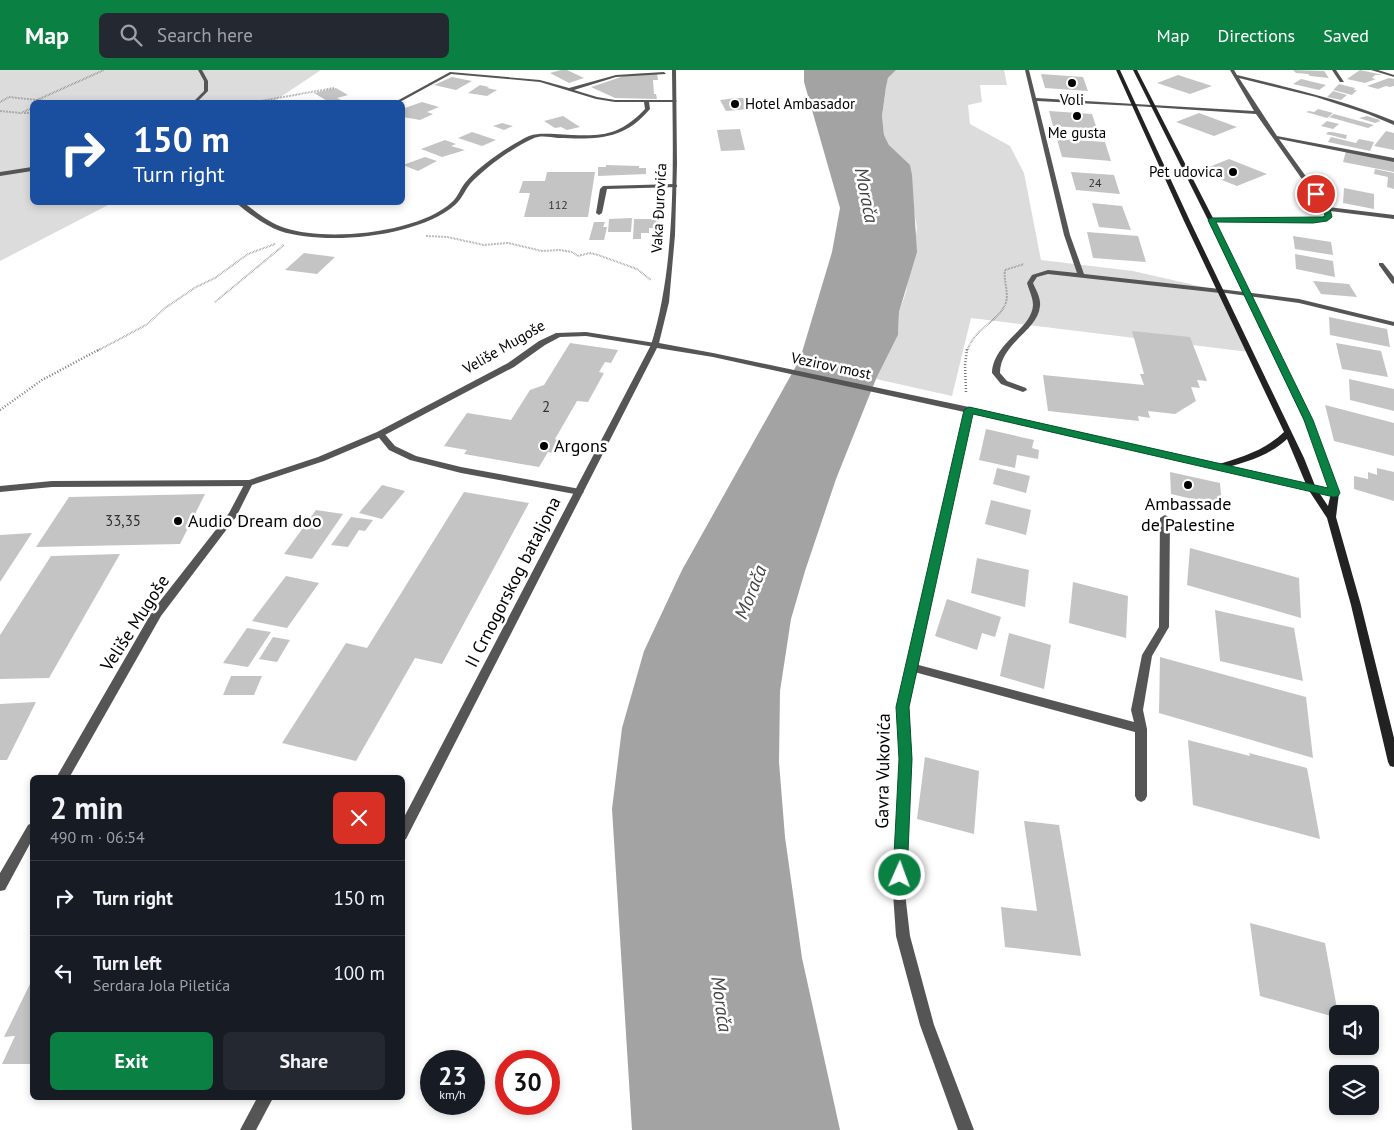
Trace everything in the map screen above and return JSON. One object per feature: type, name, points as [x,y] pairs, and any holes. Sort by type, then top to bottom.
[{"type":"main road","points":[[1118,70],[1220,291],[1300,458],[1312,490],[1331,517],[1358,613],[1394,762]]},
{"type":"main road","points":[[1135,70],[1211,220],[1308,420],[1334,493],[1331,517]]},
{"type":"main road","points":[[1218,467],[1262,453],[1280,442],[1288,433]]},
{"type":"street","points":[[197,100],[206,91],[206,81],[200,70]]},
{"type":"street","name":"Vaka Đurovića","points":[[655,345],[662,326],[667,293],[675,205],[674,70]]},
{"type":"street","points":[[1027,70],[1036,99],[1067,235],[1081,276]]},
{"type":"street","points":[[1211,220],[1313,221],[1329,217],[1326,209],[1258,113],[1232,70]]},
{"type":"street","points":[[1334,70],[1342,81]]},
{"type":"street","points":[[1373,70],[1394,76]]},
{"type":"street","points":[[401,100],[450,73],[540,81],[596,98],[615,101],[675,101]]},
{"type":"street","points":[[568,90],[616,76],[664,73]]},
{"type":"street","points":[[1236,76],[1318,96],[1394,123]]},
{"type":"street","points":[[1036,99],[1258,113]]},
{"type":"street","points":[[243,205],[283,230],[315,236],[346,237],[391,230],[442,215],[455,203],[468,182],[492,163],[535,136],[601,137],[620,133],[637,122],[648,110],[646,101]]},
{"type":"street","points":[[1276,137],[1394,160]]},
{"type":"street","points":[[0,174],[30,169]]},
{"type":"street","points":[[599,213],[603,189],[606,187],[675,186]]},
{"type":"street","points":[[1326,209],[1394,217]]},
{"type":"street","points":[[1381,264],[1394,282]]},
{"type":"street","points":[[1023,390],[1011,386],[999,378],[995,366],[1004,349],[1035,313],[1036,299],[1030,283],[1031,278],[1039,273],[1048,272],[1245,293],[1299,301],[1394,324]]},
{"type":"street","name":"Veliše Mugoše","points":[[64,775],[157,613],[233,515],[249,483],[321,459],[380,434],[511,365],[542,343],[559,335],[576,333],[602,335],[704,354]]},
{"type":"street","name":"II Crnogorskog bataljona","points":[[405,829],[655,345]]},
{"type":"street","name":"Vezirov most","points":[[704,354],[952,406],[1312,490],[1334,493]]},
{"type":"street","name":"Gavra Vukovića","points":[[966,1130],[927,1025],[903,936],[899,893],[906,759],[903,707],[910,667],[969,410]]},
{"type":"street","points":[[380,434],[392,448],[413,458],[461,470],[580,492]]},
{"type":"street","points":[[0,489],[52,484],[249,483]]},
{"type":"street","points":[[1142,796],[1141,729],[1137,710],[1147,655],[1164,627],[1165,518]]},
{"type":"street","points":[[910,667],[1141,729]]},
{"type":"street","points":[[0,885],[30,832]]},
{"type":"street","points":[[248,1130],[264,1100]]},
{"type":"path","points":[[0,102],[9,97],[37,100],[104,70]]},
{"type":"path","points":[[266,100],[334,88]]},
{"type":"path","points":[[21,113],[30,109]]},
{"type":"path","points":[[0,111],[30,113]]},
{"type":"path","points":[[215,302],[298,233]]},
{"type":"path","points":[[418,238],[447,237],[484,245],[508,243],[542,251],[560,250],[572,252],[578,256],[590,253],[637,269],[651,280]]},
{"type":"path","points":[[0,410],[42,380],[146,325],[165,308],[196,286],[215,278],[248,254],[292,238]]},
{"type":"path","points":[[969,410],[963,376],[966,352],[981,329],[992,320],[1006,303],[1005,270],[1031,263]]},
{"type":"shaded area","points":[[0,70],[321,70],[276,100],[30,100],[30,205],[108,205],[0,261]]},
{"type":"shaded area","points":[[896,70],[1004,70],[1007,85],[980,85],[982,102],[968,105],[970,124],[1010,146],[1024,173],[1041,260],[1133,271],[1225,292],[1249,352],[971,318],[952,396],[876,379],[898,335],[899,312],[906,292],[917,228],[912,199],[900,156],[889,145],[884,135],[882,116],[886,87],[888,78]]},
{"type":"water","name":"Morača","points":[[804,70],[896,70],[888,78],[886,87],[882,116],[884,135],[889,145],[910,165],[917,252],[899,312],[898,335],[876,379],[836,479],[805,571],[791,619],[780,691],[779,762],[785,837],[802,958],[840,1130],[632,1130],[612,809],[622,728],[644,651],[682,570],[800,359],[832,252],[840,208],[804,82]]},
{"type":"building","points":[[567,70],[584,78],[569,83],[550,73]]},
{"type":"building","points":[[1293,70],[1324,71],[1329,78],[1296,73]]},
{"type":"building","points":[[1360,70],[1383,75],[1375,75],[1372,78],[1376,79],[1365,83],[1347,79]]},
{"type":"building","points":[[657,73],[658,80],[653,80],[654,94],[656,94],[657,99],[615,98],[591,87],[630,74]]},
{"type":"building","points":[[1041,74],[1083,77],[1088,91],[1045,88]]},
{"type":"building","points":[[1178,75],[1212,86],[1190,94],[1157,83]]},
{"type":"building","points":[[452,77],[472,81],[456,90],[434,85]]},
{"type":"building","points":[[1389,78],[1394,79],[1394,86],[1378,89],[1367,86]]},
{"type":"building","points":[[1301,79],[1326,85],[1319,90],[1293,84]]},
{"type":"building","points":[[1339,84],[1357,90],[1352,95],[1333,90]]},
{"type":"building","points":[[480,85],[497,90],[487,96],[468,93]]},
{"type":"building","points":[[336,88],[348,95],[337,98],[341,100],[326,100],[314,93]]},
{"type":"building","points":[[1333,91],[1347,95],[1341,100],[1327,97]]},
{"type":"building","name":"Hotel Ambasador","points":[[743,98],[750,109],[726,111],[720,100]]},
{"type":"building","points":[[422,102],[439,107],[427,112],[433,114],[420,120],[405,117],[405,108]]},
{"type":"building","points":[[1318,109],[1333,113],[1327,118],[1306,112],[1314,112]]},
{"type":"building","points":[[1049,111],[1092,114],[1097,129],[1053,126]]},
{"type":"building","name":"Pet udovica","points":[[1199,113],[1237,127],[1214,136],[1176,122]]},
{"type":"building","points":[[1334,114],[1374,125],[1368,128],[1329,117]]},
{"type":"building","points":[[563,116],[580,127],[567,130],[561,127],[555,128],[544,121]]},
{"type":"building","points":[[1367,116],[1381,121],[1375,123],[1359,118]]},
{"type":"building","points":[[1327,121],[1339,124],[1333,129],[1321,126]]},
{"type":"building","points":[[502,123],[513,126],[504,130],[493,126]]},
{"type":"building","points":[[740,129],[745,150],[721,151],[717,130]]},
{"type":"building","points":[[1386,131],[1394,133],[1394,150],[1374,146]]},
{"type":"building","points":[[472,132],[496,140],[482,146],[458,138]]},
{"type":"building","points":[[1328,132],[1347,135],[1346,139],[1326,134]]},
{"type":"building","points":[[1331,137],[1356,143],[1359,139],[1374,142],[1370,151],[1328,142]]},
{"type":"building","points":[[1057,139],[1105,142],[1111,161],[1062,157]]},
{"type":"building","points":[[445,140],[456,144],[451,146],[465,150],[442,157],[421,149]]},
{"type":"building","points":[[1346,151],[1394,160],[1394,172],[1343,162]]},
{"type":"building","points":[[425,157],[437,161],[418,171],[405,164]]},
{"type":"building","name":"Pet udovica","points":[[1229,159],[1267,174],[1237,186],[1199,171]]},
{"type":"building","points":[[606,165],[639,166],[639,168],[646,168],[646,174],[598,176],[598,167],[606,167]]},
{"type":"building","points":[[1375,169],[1394,173],[1394,189],[1387,187],[1388,177],[1374,174]]},
{"type":"building","points":[[547,172],[595,172],[588,217],[524,217],[530,193],[519,193],[523,181],[545,181]]},
{"type":"building","points":[[1071,172],[1114,175],[1120,194],[1076,190]]},
{"type":"building","points":[[1344,188],[1374,194],[1374,209],[1343,203]]},
{"type":"building","points":[[1092,203],[1122,206],[1131,230],[1099,227]]},
{"type":"building","points":[[632,218],[631,232],[608,232],[609,219]]},
{"type":"building","points":[[634,219],[658,219],[659,228],[649,228],[649,233],[641,233],[641,239],[633,239]]},
{"type":"building","points":[[594,222],[605,222],[603,227],[607,227],[604,240],[589,240]]},
{"type":"building","points":[[1087,232],[1138,236],[1146,262],[1093,258]]},
{"type":"building","points":[[1293,236],[1331,242],[1333,255],[1295,249]]},
{"type":"building","points":[[304,253],[335,257],[317,274],[285,270]]},
{"type":"building","points":[[1295,254],[1333,261],[1335,277],[1296,269]]},
{"type":"building","points":[[1313,281],[1349,284],[1357,297],[1321,294]]},
{"type":"building","points":[[1329,317],[1387,329],[1390,347],[1330,335]]},
{"type":"building","points":[[1132,331],[1190,337],[1207,381],[1197,380],[1200,388],[1191,387],[1196,401],[1175,414],[1148,411],[1150,418],[1138,416],[1139,421],[1048,411],[1043,375],[1144,385],[1140,374],[1144,374]]},
{"type":"building","points":[[570,343],[618,350],[611,363],[605,362],[599,372],[604,373],[588,402],[577,401],[555,439],[558,440],[552,453],[548,452],[539,467],[464,454],[467,450],[444,446],[467,413],[511,420],[530,390],[544,385]]},
{"type":"building","points":[[1336,343],[1381,351],[1388,377],[1342,369]]},
{"type":"building","points":[[1349,379],[1394,389],[1394,411],[1350,400]]},
{"type":"building","points":[[1325,405],[1394,423],[1394,456],[1334,441]]},
{"type":"building","points":[[986,429],[1034,440],[1032,448],[1039,450],[1038,459],[1017,455],[1015,468],[979,460]]},
{"type":"building","points":[[997,468],[1030,476],[1026,493],[993,484]]},
{"type":"building","points":[[1377,468],[1394,472],[1394,501],[1354,489],[1354,476],[1368,479],[1368,472],[1377,475]]},
{"type":"building","points":[[1170,472],[1220,483],[1222,506],[1171,494]]},
{"type":"building","points":[[382,485],[405,491],[382,519],[359,513]]},
{"type":"building","points":[[464,492],[529,503],[442,664],[415,658],[356,761],[282,743],[346,643],[367,648]]},
{"type":"building","points":[[205,494],[180,544],[36,547],[69,497]]},
{"type":"building","points":[[991,500],[1031,510],[1026,535],[985,524]]},
{"type":"building","points":[[316,510],[343,514],[312,559],[284,554]]},
{"type":"building","points":[[351,517],[373,520],[365,531],[359,530],[348,547],[331,545]]},
{"type":"building","points":[[32,533],[0,582],[0,535]]},
{"type":"building","points":[[1190,548],[1299,578],[1301,618],[1187,585]]},
{"type":"building","points":[[120,554],[49,678],[0,679],[0,635],[51,556]]},
{"type":"building","points":[[977,558],[1029,570],[1025,607],[971,593]]},
{"type":"building","points":[[286,576],[319,583],[287,628],[252,621]]},
{"type":"building","points":[[1073,582],[1128,596],[1126,638],[1069,623]]},
{"type":"building","points":[[947,599],[1001,617],[995,637],[982,633],[977,650],[935,636]]},
{"type":"building","points":[[1215,610],[1294,628],[1303,681],[1220,661]]},
{"type":"building","points":[[247,628],[271,632],[248,667],[223,663]]},
{"type":"building","points":[[1009,633],[1051,645],[1044,689],[1000,676]]},
{"type":"building","points":[[273,637],[290,640],[277,662],[259,659]]},
{"type":"building","points":[[1160,657],[1306,697],[1313,758],[1159,713]]},
{"type":"building","points":[[231,676],[262,676],[254,695],[223,695]]},
{"type":"building","points":[[36,702],[7,760],[0,760],[0,704]]},
{"type":"building","points":[[1188,740],[1307,768],[1320,839],[1193,805]]},
{"type":"building","points":[[925,757],[979,771],[974,834],[917,819]]},
{"type":"building","points":[[1024,821],[1059,825],[1081,956],[1005,947],[1001,907],[1037,911]]},
{"type":"building","points":[[1250,923],[1325,943],[1336,1005],[1329,1005],[1329,1015],[1260,996]]},
{"type":"building","points":[[30,984],[30,1064],[2,1064],[15,1036],[4,1037]]},
{"type":"place","name":"Voli","points":[[1072,83]]},
{"type":"place","name":"Hotel Ambasador","points":[[735,104]]},
{"type":"place","name":"Me gusta","points":[[1077,116]]},
{"type":"place","name":"Pet udovica","points":[[1233,172]]},
{"type":"place","name":"Argons","points":[[544,446]]},
{"type":"place","name":"Ambassade de Palestine","points":[[1188,485]]},
{"type":"place","name":"Audio Dream doo","points":[[178,521]]},
{"type":"route","points":[[900,875],[906,759],[903,707],[910,667],[969,410],[1312,490],[1334,493],[1308,420],[1211,220],[1313,221],[1329,217],[1316,194]]}]
